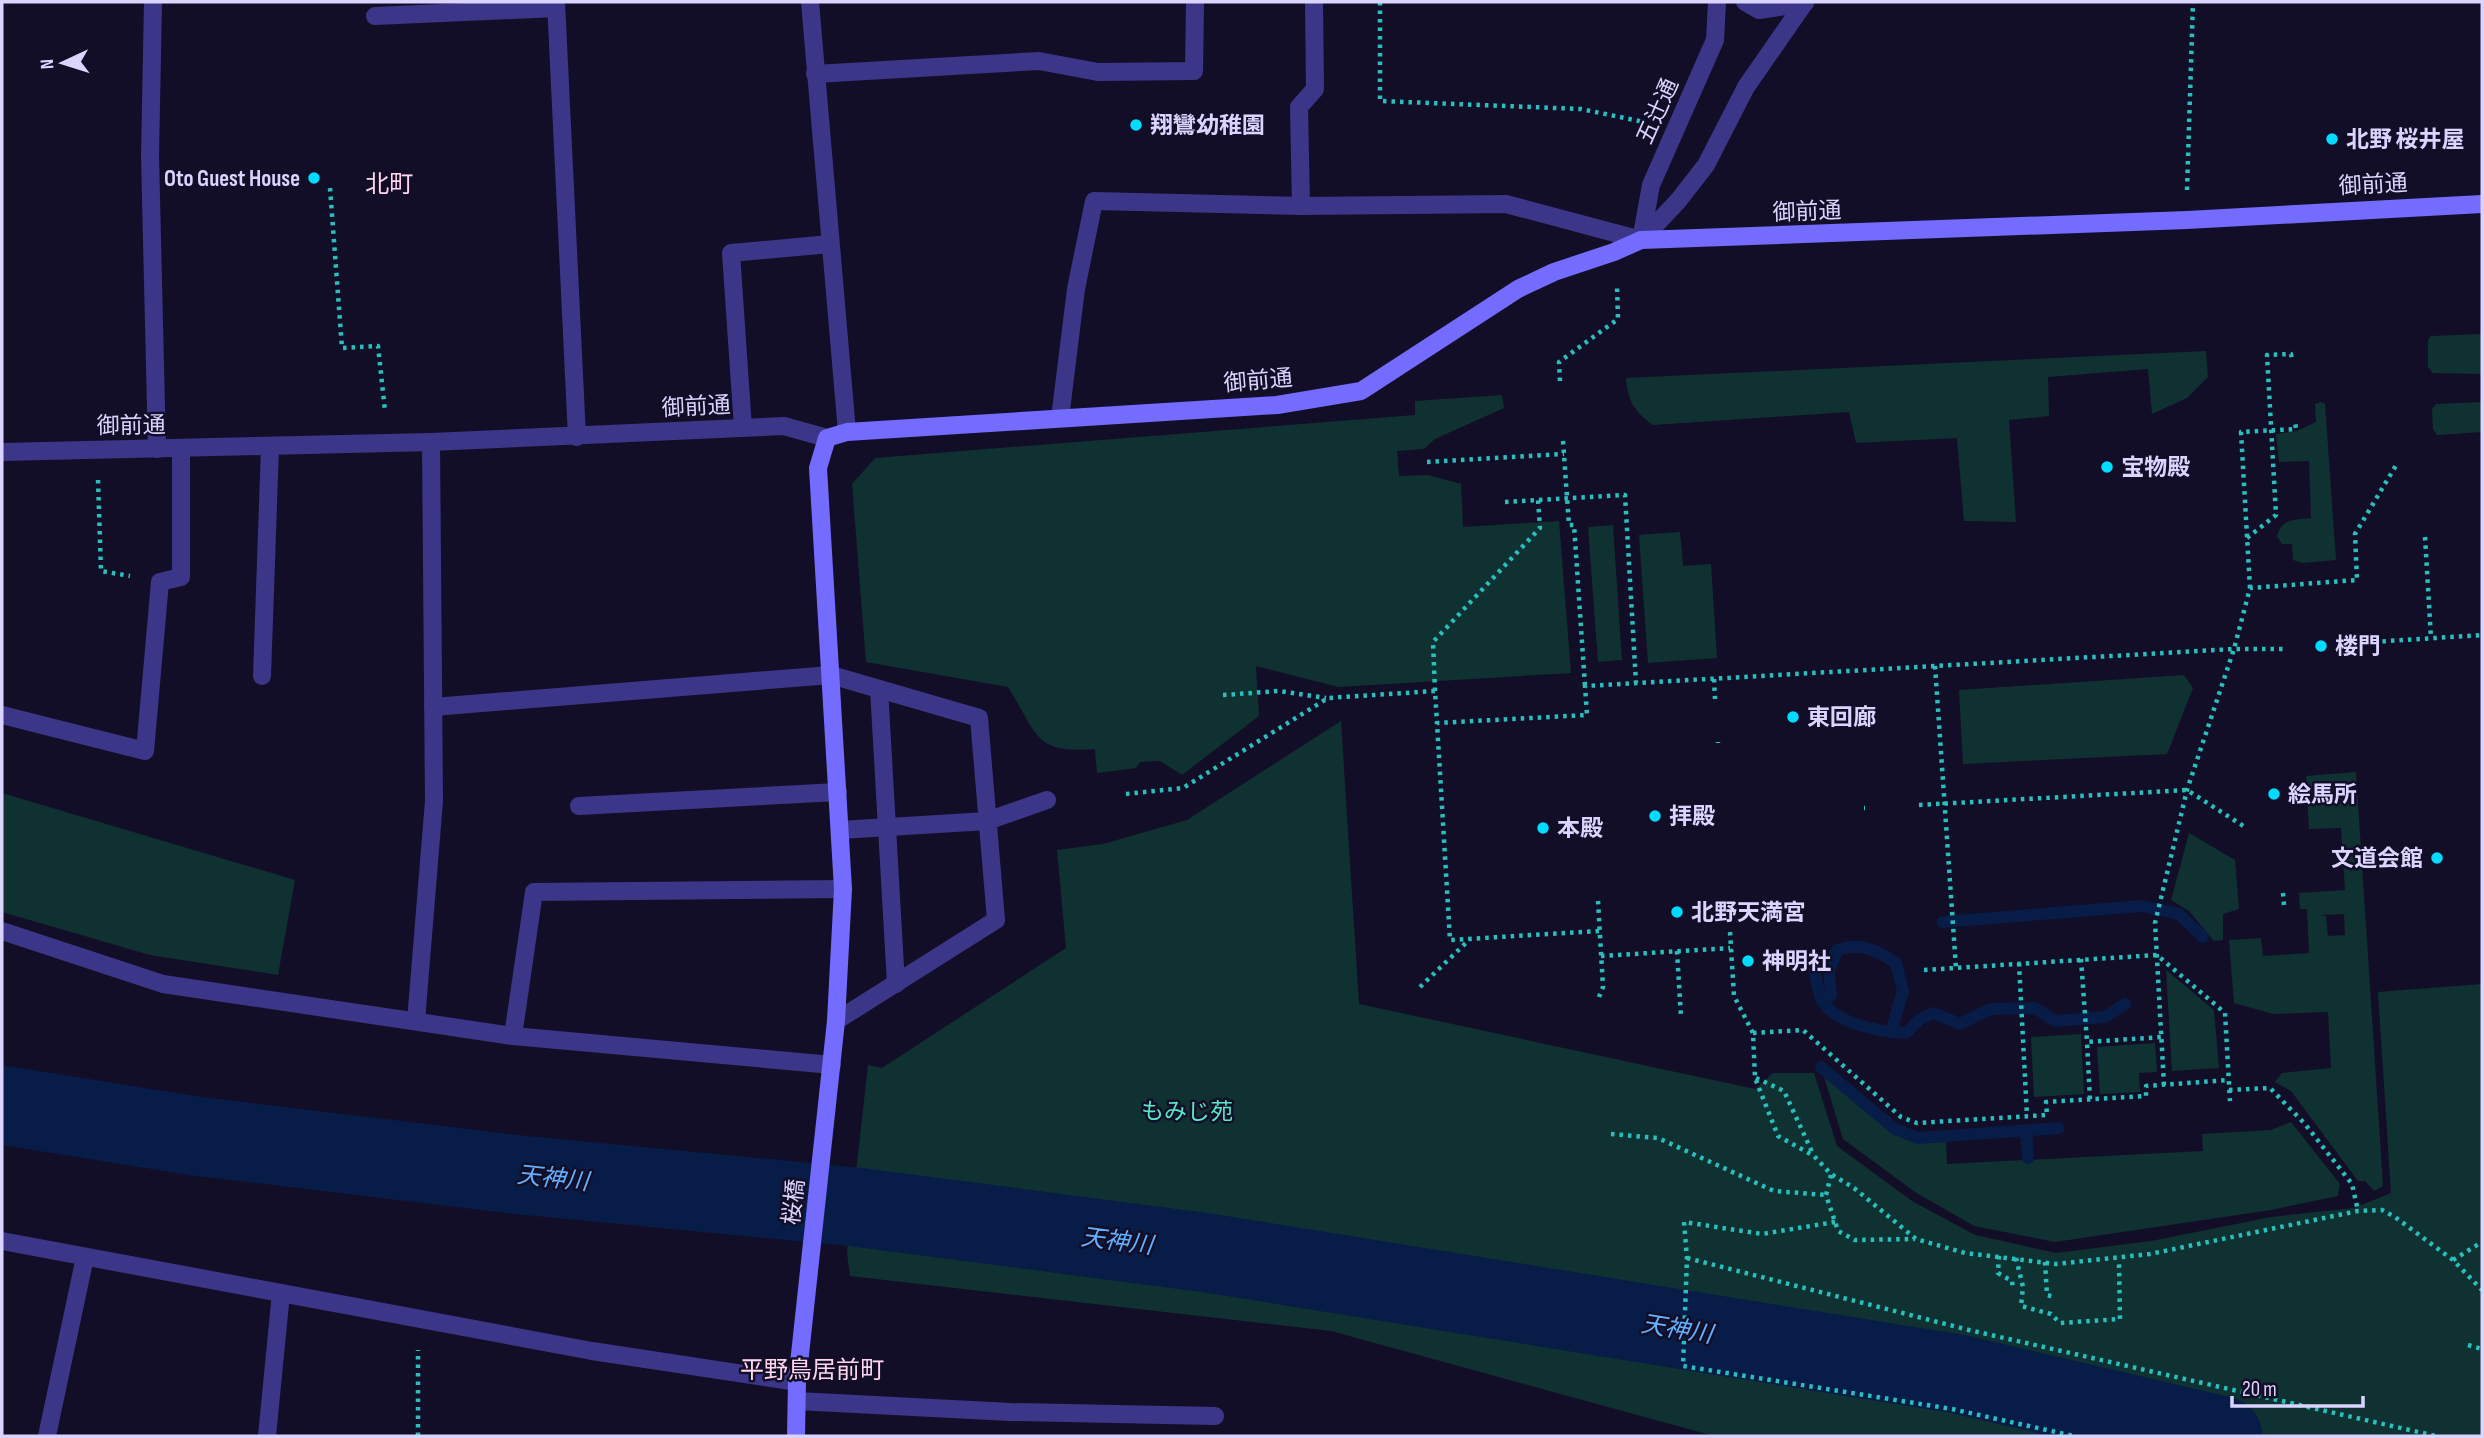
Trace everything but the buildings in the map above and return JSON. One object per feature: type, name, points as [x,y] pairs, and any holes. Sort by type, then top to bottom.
[{"type":"street","points":[[153,2],[150,156],[157,449]]},
{"type":"street","points":[[810,2],[847,432]]},
{"type":"street","points":[[815,74],[1039,61],[1098,72],[1194,71],[1195,2]]},
{"type":"street","points":[[1301,205],[1299,107],[1315,89],[1314,2]]},
{"type":"street","name":"五辻通","points":[[1641,240],[1651,185],[1715,40],[1717,2]]},
{"type":"street","points":[[1745,2],[1759,10],[1805,3]]},
{"type":"street","points":[[1060,418],[1076,289],[1094,201],[1301,205],[1506,204],[1641,240],[1678,201],[1706,165],[1746,86],[1805,3]]},
{"type":"street","points":[[375,16],[556,5],[576,437]]},
{"type":"street","name":"御前通","points":[[2,452],[431,442],[784,426],[827,438],[847,432],[1277,405],[1361,391],[1518,289],[1554,272],[1641,240],[2187,219],[2482,204]]},
{"type":"street","points":[[743,428],[731,253],[830,244]]},
{"type":"street","name":"桜橋","points":[[796,1436],[797,1382],[836,1021],[843,889],[818,468],[827,438]]},
{"type":"street","points":[[416,1021],[434,801],[431,442]]},
{"type":"street","points":[[262,676],[270,447]]},
{"type":"street","points":[[2,716],[145,751],[162,582],[181,578],[181,449]]},
{"type":"street","points":[[433,707],[831,675],[979,718],[996,920],[836,1021]]},
{"type":"street","points":[[879,690],[896,984]]},
{"type":"street","points":[[579,806],[838,792]]},
{"type":"street","points":[[840,830],[987,821],[1047,800]]},
{"type":"street","points":[[513,1036],[534,892],[843,889]]},
{"type":"street","points":[[2,931],[163,984],[513,1036],[832,1065]]},
{"type":"street","points":[[2,1241],[592,1350],[797,1382]]},
{"type":"street","points":[[47,1436],[85,1257]]},
{"type":"street","points":[[267,1436],[281,1293]]},
{"type":"street","points":[[797,1401],[1010,1412],[1215,1416]]},
{"type":"path","points":[[1380,2],[1380,101],[1581,109],[1676,129]]},
{"type":"path","points":[[2187,219],[2193,2]]},
{"type":"path","points":[[330,188],[342,348],[378,346],[389,443]]},
{"type":"path","points":[[1560,380],[1559,362],[1618,319],[1614,252]]},
{"type":"path","points":[[2247,538],[2276,515],[2267,355],[2291,354],[2292,359]]},
{"type":"path","points":[[2164,1084],[2155,923],[2187,790],[2234,649],[2250,588],[2241,432],[2296,429],[2295,421]]},
{"type":"path","points":[[1437,723],[1587,715],[1574,525],[1569,525],[1563,441]]},
{"type":"path","points":[[97,450],[101,571],[162,582]]},
{"type":"path","points":[[1427,462],[1564,454]]},
{"type":"path","points":[[2250,588],[2357,580],[2355,534],[2398,463]]},
{"type":"path","points":[[1505,502],[1625,495],[1636,683]]},
{"type":"path","points":[[1538,500],[1540,528],[1433,642],[1450,940],[1599,931]]},
{"type":"path","points":[[2425,537],[2431,638]]},
{"type":"path","points":[[2357,643],[2482,635]]},
{"type":"path","points":[[1585,686],[2234,649],[2284,649]]},
{"type":"path","points":[[1935,666],[1956,968]]},
{"type":"path","points":[[1714,679],[1715,699]]},
{"type":"path","points":[[1223,695],[1279,691],[1328,698],[1435,691]]},
{"type":"path","points":[[1126,794],[1183,788],[1328,698]]},
{"type":"path","points":[[1919,805],[2187,790],[2245,827]]},
{"type":"path","points":[[2283,893],[2284,905]]},
{"type":"path","points":[[1598,901],[1603,988],[1599,997]]},
{"type":"path","points":[[1730,932],[1734,996],[1753,1032],[1755,1078],[1778,1136],[1814,1156],[1831,1174],[1854,1188],[1916,1239]]},
{"type":"path","points":[[1420,986],[1470,939]]},
{"type":"path","points":[[1601,956],[1730,948]]},
{"type":"path","points":[[1677,951],[1681,1017]]},
{"type":"path","points":[[1924,970],[2157,955],[2225,1013],[2230,1101]]},
{"type":"path","points":[[2081,959],[2090,1099]]},
{"type":"path","points":[[2018,963],[2027,1116]]},
{"type":"path","points":[[1753,1032],[1803,1030],[1909,1122],[2047,1115],[2046,1102],[2146,1096],[2146,1086],[2229,1080]]},
{"type":"path","points":[[2087,1042],[2162,1037]]},
{"type":"path","points":[[1755,1078],[1784,1091],[1814,1156]]},
{"type":"path","points":[[2230,1090],[2270,1088],[2305,1124],[2352,1184],[2358,1211]]},
{"type":"path","points":[[1611,1134],[1658,1138],[1774,1191],[1826,1195]]},
{"type":"path","points":[[1831,1174],[1826,1195],[1838,1231],[1855,1240],[1916,1239],[1965,1253],[2045,1262],[2150,1254],[2358,1211],[2382,1210],[2453,1260],[2482,1290]]},
{"type":"path","points":[[1835,1222],[1762,1234],[1684,1222],[1687,1258],[1683,1366],[1951,1409],[2074,1436]]},
{"type":"path","points":[[2453,1260],[2482,1242]]},
{"type":"path","points":[[1999,1256],[1998,1273],[2012,1281],[2013,1289]]},
{"type":"path","points":[[1687,1258],[1969,1330],[2436,1436]]},
{"type":"path","points":[[2016,1258],[2023,1287],[2021,1306],[2051,1314],[2060,1323],[2120,1319],[2119,1262]]},
{"type":"path","points":[[2045,1262],[2047,1295],[2053,1297]]},
{"type":"path","points":[[418,1436],[419,1318]]},
{"type":"path","points":[[2468,1345],[2482,1349]]},
{"type":"green space","points":[[2482,334],[2482,374],[2433,373],[2428,367],[2428,340],[2431,336]]},
{"type":"green space","points":[[2206,351],[2208,377],[2187,398],[2152,414],[2148,369],[2048,377],[2049,416],[2009,420],[2016,522],[1964,521],[1957,438],[1856,443],[1849,412],[1653,425],[1633,405],[1626,378]]},
{"type":"green space","points":[[1502,395],[1504,408],[1435,439],[1424,449],[1397,451],[1399,476],[1428,475],[1461,484],[1463,527],[1559,521],[1571,673],[1338,687],[1256,666],[1259,716],[1182,775],[1160,761],[1140,762],[1136,768],[1097,773],[1095,749],[1075,750],[1048,744],[1032,729],[1008,687],[866,662],[852,484],[875,458],[1415,415],[1415,401]]},
{"type":"green space","points":[[2482,402],[2482,432],[2437,435],[2433,429],[2432,409],[2436,404]]},
{"type":"green space","points":[[2315,404],[2325,404],[2336,560],[2302,563],[2293,560],[2292,544],[2282,544],[2277,537],[2285,523],[2311,518],[2309,461],[2279,462],[2276,434],[2297,431],[2316,422]]},
{"type":"green space","points":[[1613,525],[1622,660],[1598,662],[1588,527]]},
{"type":"green space","points":[[1680,532],[1683,566],[1711,564],[1717,658],[1648,663],[1639,535]]},
{"type":"green space","points":[[2184,675],[2193,688],[2167,754],[1963,764],[1959,690]]},
{"type":"green space","name":"もみじ苑","points":[[1341,721],[1359,1004],[1755,1089],[1773,1073],[1814,1073],[1837,1146],[1912,1201],[1975,1235],[2056,1253],[2151,1241],[2271,1217],[2354,1208],[2391,1193],[2378,992],[2482,984],[2482,1436],[1714,1436],[1331,1331],[850,1276],[847,1253],[868,1065],[882,1068],[1066,948],[1057,850],[1103,844],[1187,820]]},
{"type":"green space","points":[[2356,772],[2383,1186],[2374,1191],[2365,1181],[2358,1181],[2291,1091],[2275,1082],[2282,1073],[2331,1068],[2328,1012],[2273,1014],[2234,1003],[2229,940],[2261,938],[2263,956],[2309,953],[2307,909],[2300,909],[2299,893],[2345,890],[2341,828],[2309,829],[2306,776]],"holes":[[[2344,914],[2345,935],[2328,936],[2326,916],[2321,915]]]},
{"type":"green space","points":[[2,793],[295,880],[278,975],[150,955],[2,912]]},
{"type":"green space","points":[[2189,833],[2235,860],[2239,909],[2223,914],[2223,940],[2214,941],[2189,911],[2171,900]]},
{"type":"green space","points":[[2166,970],[2214,1010],[2219,1068],[2172,1071]]},
{"type":"green space","points":[[2081,1034],[2084,1094],[2034,1097],[2031,1037]]},
{"type":"green space","points":[[2155,1043],[2157,1072],[2139,1073],[2140,1092],[2100,1094],[2097,1047]]},
{"type":"green space","points":[[1822,1070],[1892,1132],[1918,1141],[1946,1139],[1947,1164],[2203,1151],[2202,1134],[2271,1130],[2291,1122],[2340,1184],[2338,1196],[2271,1210],[2055,1242],[1974,1226],[1915,1192],[1843,1139]]},
{"type":"waterway","points":[[1943,922],[2142,906],[2179,914],[2203,937]]},
{"type":"waterway","points":[[1822,1000],[1831,995],[1829,972],[1837,950],[1861,947],[1882,954],[1896,963],[1903,991],[1891,1032]]},
{"type":"waterway","points":[[1813,965],[1818,990],[1827,1007],[1858,1025],[1895,1032],[1906,1033],[1919,1020],[1933,1013],[1960,1024],[1990,1009],[2035,1008],[2055,1021],[2105,1017],[2125,1004]]},
{"type":"waterway","points":[[1821,1067],[1895,1129],[1918,1138],[2059,1128]]},
{"type":"waterway","name":"天神川","points":[[2,1105],[195,1136],[521,1175],[856,1207],[1208,1253],[1958,1374],[2223,1436]]},
{"type":"waterway","points":[[2026,1131],[2028,1158]]},
{"type":"place","name":"翔鸞幼稚園","points":[[1136,125]]},
{"type":"place","name":"北野 桜井屋","points":[[2332,139]]},
{"type":"place","name":"Oto Guest House","points":[[314,178]]},
{"type":"place","name":"宝物殿","points":[[2107,467]]},
{"type":"place","name":"楼門","points":[[2321,646]]},
{"type":"place","name":"東回廊","points":[[1793,717]]},
{"type":"place","name":"絵馬所","points":[[2274,794]]},
{"type":"place","name":"拝殿","points":[[1655,816]]},
{"type":"place","name":"本殿","points":[[1543,828]]},
{"type":"place","name":"文道会館","points":[[2437,858]]},
{"type":"place","name":"北野天満宮","points":[[1677,912]]},
{"type":"place","name":"神明社","points":[[1748,961]]},
{"type":"district","name":"北町","points":[[389,184]]},
{"type":"district","name":"平野鳥居前町","points":[[812,1370]]}]
